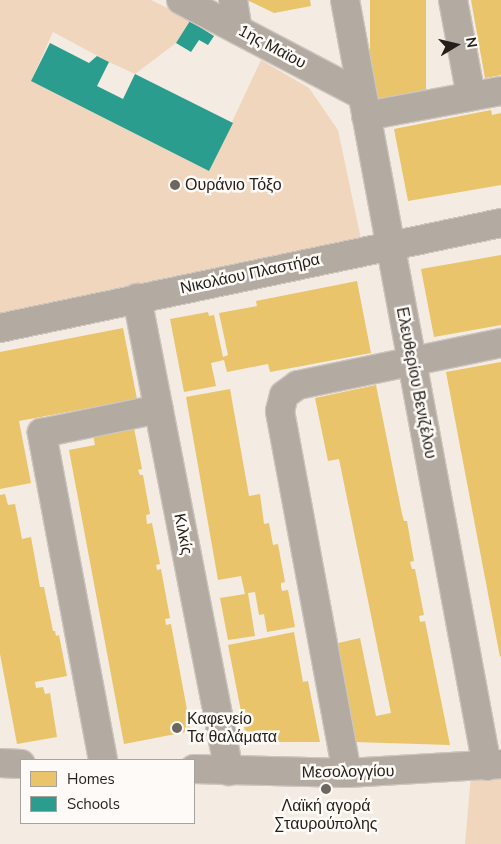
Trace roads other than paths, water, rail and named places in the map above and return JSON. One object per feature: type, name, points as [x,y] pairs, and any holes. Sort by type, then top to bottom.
[{"type":"street","name":"1ης Μαϊου","points":[[181,0],[238,30],[364,105]]},
{"type":"street","points":[[233,0],[238,30]]},
{"type":"street","name":"Ελευθερίου Βενιζέλου","points":[[345,0],[412,361],[494,765]]},
{"type":"street","points":[[453,0],[472,96]]},
{"type":"street","points":[[364,105],[472,96],[501,90]]},
{"type":"street","name":"Νικολάου Πλαστήρα","points":[[0,328],[501,223]]},
{"type":"street","name":"Κιλκίς","points":[[138,298],[228,771]]},
{"type":"street","points":[[347,773],[280,411],[284,394],[298,385],[501,342]]},
{"type":"street","points":[[103,759],[42,432],[159,409]]},
{"type":"street","points":[[0,763],[20,764]]},
{"type":"street","name":"Μεσολογγίου","points":[[195,770],[347,773],[494,765]]},
{"type":"place","name":"Ουράνιο Τόξο","points":[[175,185]]},
{"type":"place","name":"Καφενείο Τα θαλάματα","points":[[177,728]]},
{"type":"place","name":"Λαϊκή αγορά Σταυρούπολης","points":[[326,789]]}]
